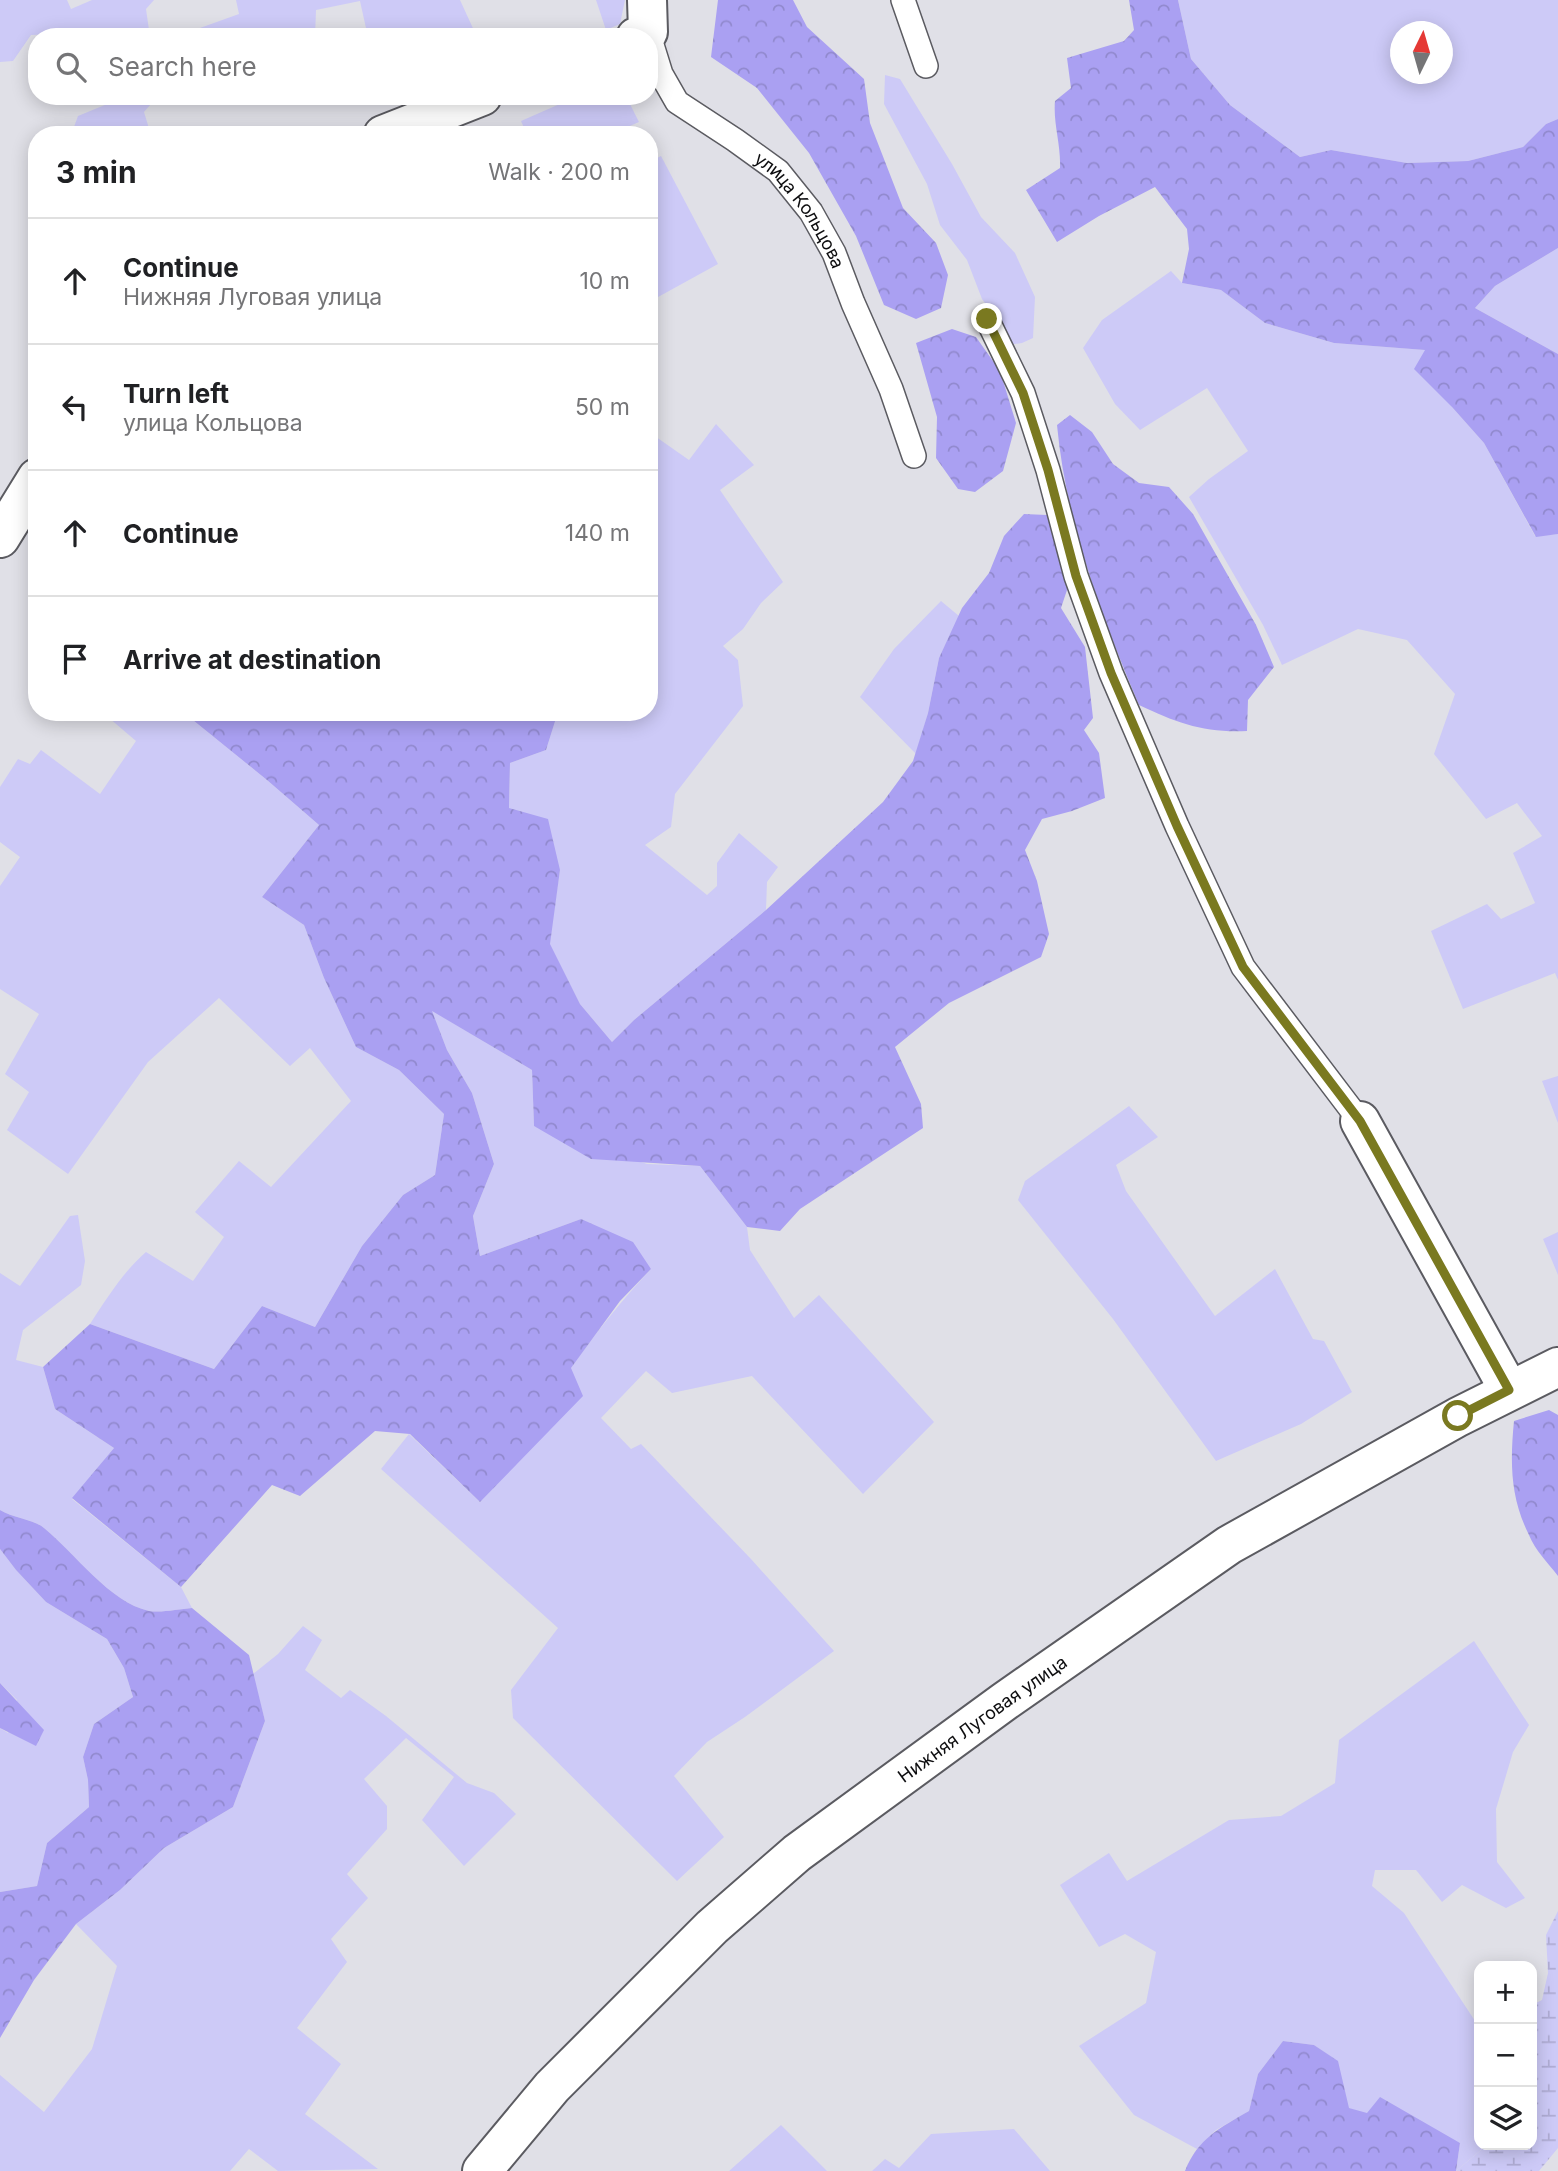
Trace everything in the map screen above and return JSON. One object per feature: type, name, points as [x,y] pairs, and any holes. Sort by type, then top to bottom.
[{"type":"street","points":[[406,126],[459,105]]},
{"type":"street","points":[[0,538],[28,493]]},
{"type":"street","points":[[1360,1121],[1509,1390]]},
{"type":"street","name":"Нижняя Луговая улица","points":[[482,2171],[552,2087],[712,1927],[797,1853],[1005,1701],[1229,1545],[1458,1416],[1558,1367]]},
{"type":"lane","points":[[903,0],[926,66]]},
{"type":"lane","name":"улица Кольцова","points":[[658,65],[677,102],[778,171],[811,212],[834,253],[891,389],[914,456]]},
{"type":"lane","points":[[987,319],[1023,393],[1048,470],[1076,576],[1111,673],[1177,826],[1243,967],[1360,1121]]},
{"type":"green space","points":[[0,0],[67,0],[71,9],[92,0],[154,0],[146,9],[149,28],[28,28],[28,39],[13,61],[0,62]]},
{"type":"green space","points":[[236,0],[460,0],[473,28],[366,28],[360,1],[316,10],[315,28],[200,28],[239,14]]},
{"type":"green space","points":[[596,0],[625,0],[620,24],[605,28]]},
{"type":"green space","points":[[718,0],[793,0],[807,27],[864,79],[870,123],[903,208],[936,243],[948,275],[941,308],[916,319],[884,305],[856,236],[809,153],[757,88],[711,57]]},
{"type":"green space","points":[[1129,0],[1178,0],[1191,59],[1230,105],[1300,157],[1331,150],[1407,163],[1468,161],[1523,147],[1546,124],[1558,119],[1558,248],[1495,286],[1475,308],[1558,354],[1558,534],[1536,537],[1484,443],[1414,369],[1425,350],[1334,343],[1265,323],[1221,290],[1182,283],[1189,249],[1187,229],[1155,187],[1099,216],[1057,242],[1026,190],[1060,168],[1055,101],[1071,88],[1067,58],[1124,41],[1134,30]]},
{"type":"green space","points":[[1178,0],[1558,0],[1558,119],[1546,124],[1523,147],[1468,161],[1407,163],[1331,150],[1300,157],[1230,105],[1191,59]]},
{"type":"green space","points":[[885,75],[900,79],[981,217],[1015,253],[1035,297],[1033,338],[1009,345],[1003,327],[982,299],[967,260],[940,225],[927,184],[884,104]]},
{"type":"green space","points":[[105,105],[150,105],[144,112],[148,126],[74,126],[78,116]]},
{"type":"green space","points":[[557,105],[630,105],[639,122],[630,126],[523,126],[521,121]]},
{"type":"green space","points":[[661,156],[718,264],[658,297],[658,158]]},
{"type":"green space","points":[[1558,248],[1558,354],[1475,308],[1495,286]]},
{"type":"green space","points":[[1171,271],[1182,283],[1221,290],[1265,323],[1334,343],[1426,350],[1452,407],[1484,443],[1535,536],[1558,534],[1558,980],[1555,973],[1463,1009],[1431,931],[1487,904],[1501,919],[1535,903],[1513,853],[1542,836],[1517,803],[1486,819],[1434,754],[1455,694],[1407,640],[1358,629],[1282,665],[1263,625],[1189,497],[1248,451],[1207,388],[1140,430],[1115,404],[1083,348],[1102,320]]},
{"type":"green space","points":[[952,329],[976,337],[1000,371],[1016,423],[1003,471],[975,492],[958,489],[936,458],[937,417],[916,343]]},
{"type":"green space","points":[[1070,415],[1092,432],[1113,464],[1139,483],[1169,487],[1193,514],[1256,625],[1274,667],[1248,700],[1247,731],[1191,726],[1139,705],[1087,568],[1068,497],[1057,425]]},
{"type":"green space","points":[[716,424],[754,465],[720,490],[783,582],[761,603],[743,629],[723,646],[738,660],[743,706],[675,794],[671,827],[645,845],[707,895],[717,886],[717,863],[739,833],[778,867],[767,882],[766,910],[634,1020],[612,1042],[580,1004],[549,944],[560,870],[509,808],[510,763],[546,750],[555,721],[658,721],[658,438],[689,460]]},
{"type":"green space","points":[[1024,514],[1047,515],[1069,584],[1061,608],[1085,647],[1093,718],[1084,730],[1099,753],[1105,798],[1042,819],[1025,850],[1037,881],[1049,934],[1041,957],[949,1003],[895,1047],[921,1104],[923,1128],[800,1209],[780,1231],[747,1227],[700,1166],[591,1159],[534,1126],[532,1070],[432,1011],[447,1050],[472,1093],[494,1164],[473,1216],[480,1256],[581,1219],[633,1242],[651,1269],[620,1301],[571,1368],[583,1396],[480,1502],[410,1434],[375,1431],[300,1496],[272,1485],[181,1587],[72,1498],[114,1448],[55,1409],[43,1367],[90,1324],[214,1369],[262,1306],[315,1327],[362,1246],[403,1195],[435,1175],[444,1114],[399,1070],[356,1047],[324,978],[304,925],[262,897],[319,825],[194,721],[555,721],[546,750],[510,763],[509,808],[548,819],[560,870],[550,944],[580,1004],[612,1042],[634,1020],[766,910],[883,802],[913,761],[928,713],[939,658],[962,608],[989,573],[1004,536]]},
{"type":"green space","points":[[941,601],[959,616],[939,658],[928,713],[916,754],[860,697],[894,649]]},
{"type":"green space","points":[[113,721],[194,721],[319,825],[262,897],[304,925],[324,978],[356,1047],[399,1070],[444,1114],[435,1175],[403,1195],[362,1246],[315,1327],[262,1306],[214,1369],[90,1324],[123,1277],[146,1252],[193,1281],[224,1237],[195,1212],[239,1161],[271,1187],[351,1101],[310,1048],[290,1066],[219,998],[148,1062],[68,1174],[7,1130],[29,1092],[5,1074],[39,1014],[0,989],[0,886],[20,857],[0,842],[0,787],[18,759],[30,764],[41,750],[100,794],[136,741]]},
{"type":"green space","points":[[431,1010],[532,1070],[534,1126],[647,1164],[700,1166],[747,1227],[750,1250],[794,1318],[819,1295],[934,1422],[863,1494],[752,1376],[672,1393],[646,1371],[601,1418],[631,1449],[641,1444],[834,1651],[707,1742],[674,1776],[724,1837],[677,1881],[513,1718],[511,1690],[558,1628],[381,1469],[409,1434],[480,1502],[582,1352],[651,1269],[581,1219],[480,1256],[473,1216],[494,1164],[472,1093],[447,1050]]},
{"type":"green space","points":[[1558,1076],[1558,1123],[1542,1081]]},
{"type":"green space","points":[[1129,1106],[1158,1137],[1116,1165],[1126,1191],[1215,1316],[1275,1269],[1313,1339],[1324,1341],[1352,1392],[1301,1424],[1216,1461],[1113,1319],[1018,1200],[1025,1181]]},
{"type":"green space","points":[[78,1215],[85,1261],[81,1285],[23,1330],[16,1360],[43,1367],[55,1409],[114,1448],[72,1499],[181,1587],[192,1608],[149,1611],[134,1606],[93,1576],[44,1528],[0,1510],[0,1273],[20,1286],[70,1216]]},
{"type":"green space","points":[[1558,1232],[1558,1275],[1543,1239]]},
{"type":"green space","points":[[1549,1410],[1558,1415],[1558,1576],[1535,1546],[1523,1521],[1515,1493],[1512,1465],[1514,1421]]},
{"type":"green space","points":[[0,1510],[44,1528],[93,1576],[134,1606],[149,1611],[192,1608],[249,1655],[265,1721],[233,1807],[164,1848],[120,1890],[76,1924],[34,1980],[0,2038],[0,1892],[37,1886],[47,1843],[89,1807],[88,1780],[83,1757],[94,1724],[133,1697],[124,1668],[107,1639],[46,1602],[0,1549]]},
{"type":"green space","points":[[0,1549],[46,1602],[107,1639],[124,1668],[133,1697],[94,1724],[83,1757],[88,1780],[89,1807],[47,1843],[37,1886],[0,1892],[0,1728],[8,1733],[17,1700],[0,1683]]},
{"type":"green space","points":[[303,1626],[322,1640],[305,1670],[341,1698],[350,1690],[467,1783],[494,1793],[516,1814],[464,1866],[422,1820],[454,1777],[406,1738],[364,1779],[387,1806],[387,1829],[347,1874],[368,1898],[331,1939],[347,1962],[297,2028],[341,2064],[305,2114],[378,2169],[278,2171],[249,2149],[230,2171],[0,2171],[0,2075],[44,2112],[92,2049],[117,1966],[76,1924],[120,1890],[164,1848],[233,1807],[265,1721],[253,1674],[278,1654]]},
{"type":"green space","points":[[1474,1641],[1529,1725],[1513,1752],[1496,1809],[1497,1862],[1525,1898],[1506,1908],[1462,1885],[1442,1902],[1416,1870],[1375,1870],[1372,1886],[1404,1913],[1474,2019],[1474,2150],[1481,2150],[1456,2171],[1460,2143],[1348,2108],[1337,2061],[1314,2045],[1283,2041],[1258,2074],[1249,2111],[1216,2130],[1197,2149],[1134,2115],[1079,2046],[1146,2003],[1156,1952],[1125,1934],[1099,1947],[1060,1885],[1109,1853],[1127,1881],[1229,1820],[1281,1816],[1335,1783],[1339,1740]]},
{"type":"green space","points":[[0,1683],[44,1730],[36,1746],[0,1728]]},
{"type":"green space","points":[[1558,1911],[1558,2148],[1539,2171],[1456,2171],[1481,2150],[1537,2150],[1537,2002],[1542,2000],[1548,1973],[1546,1935]]},
{"type":"green space","points":[[1283,2041],[1314,2045],[1338,2061],[1349,2108],[1367,2113],[1380,2097],[1460,2143],[1456,2171],[1185,2171],[1203,2142],[1249,2111],[1258,2074]]},
{"type":"green space","points":[[781,2125],[827,2171],[729,2171]]},
{"type":"green space","points":[[1014,2129],[1050,2171],[872,2171],[885,2159],[899,2168],[931,2134]]},
{"type":"route","points":[[987,319],[1023,393],[1048,470],[1076,576],[1111,673],[1177,826],[1243,967],[1360,1121],[1509,1390],[1458,1416]]}]
